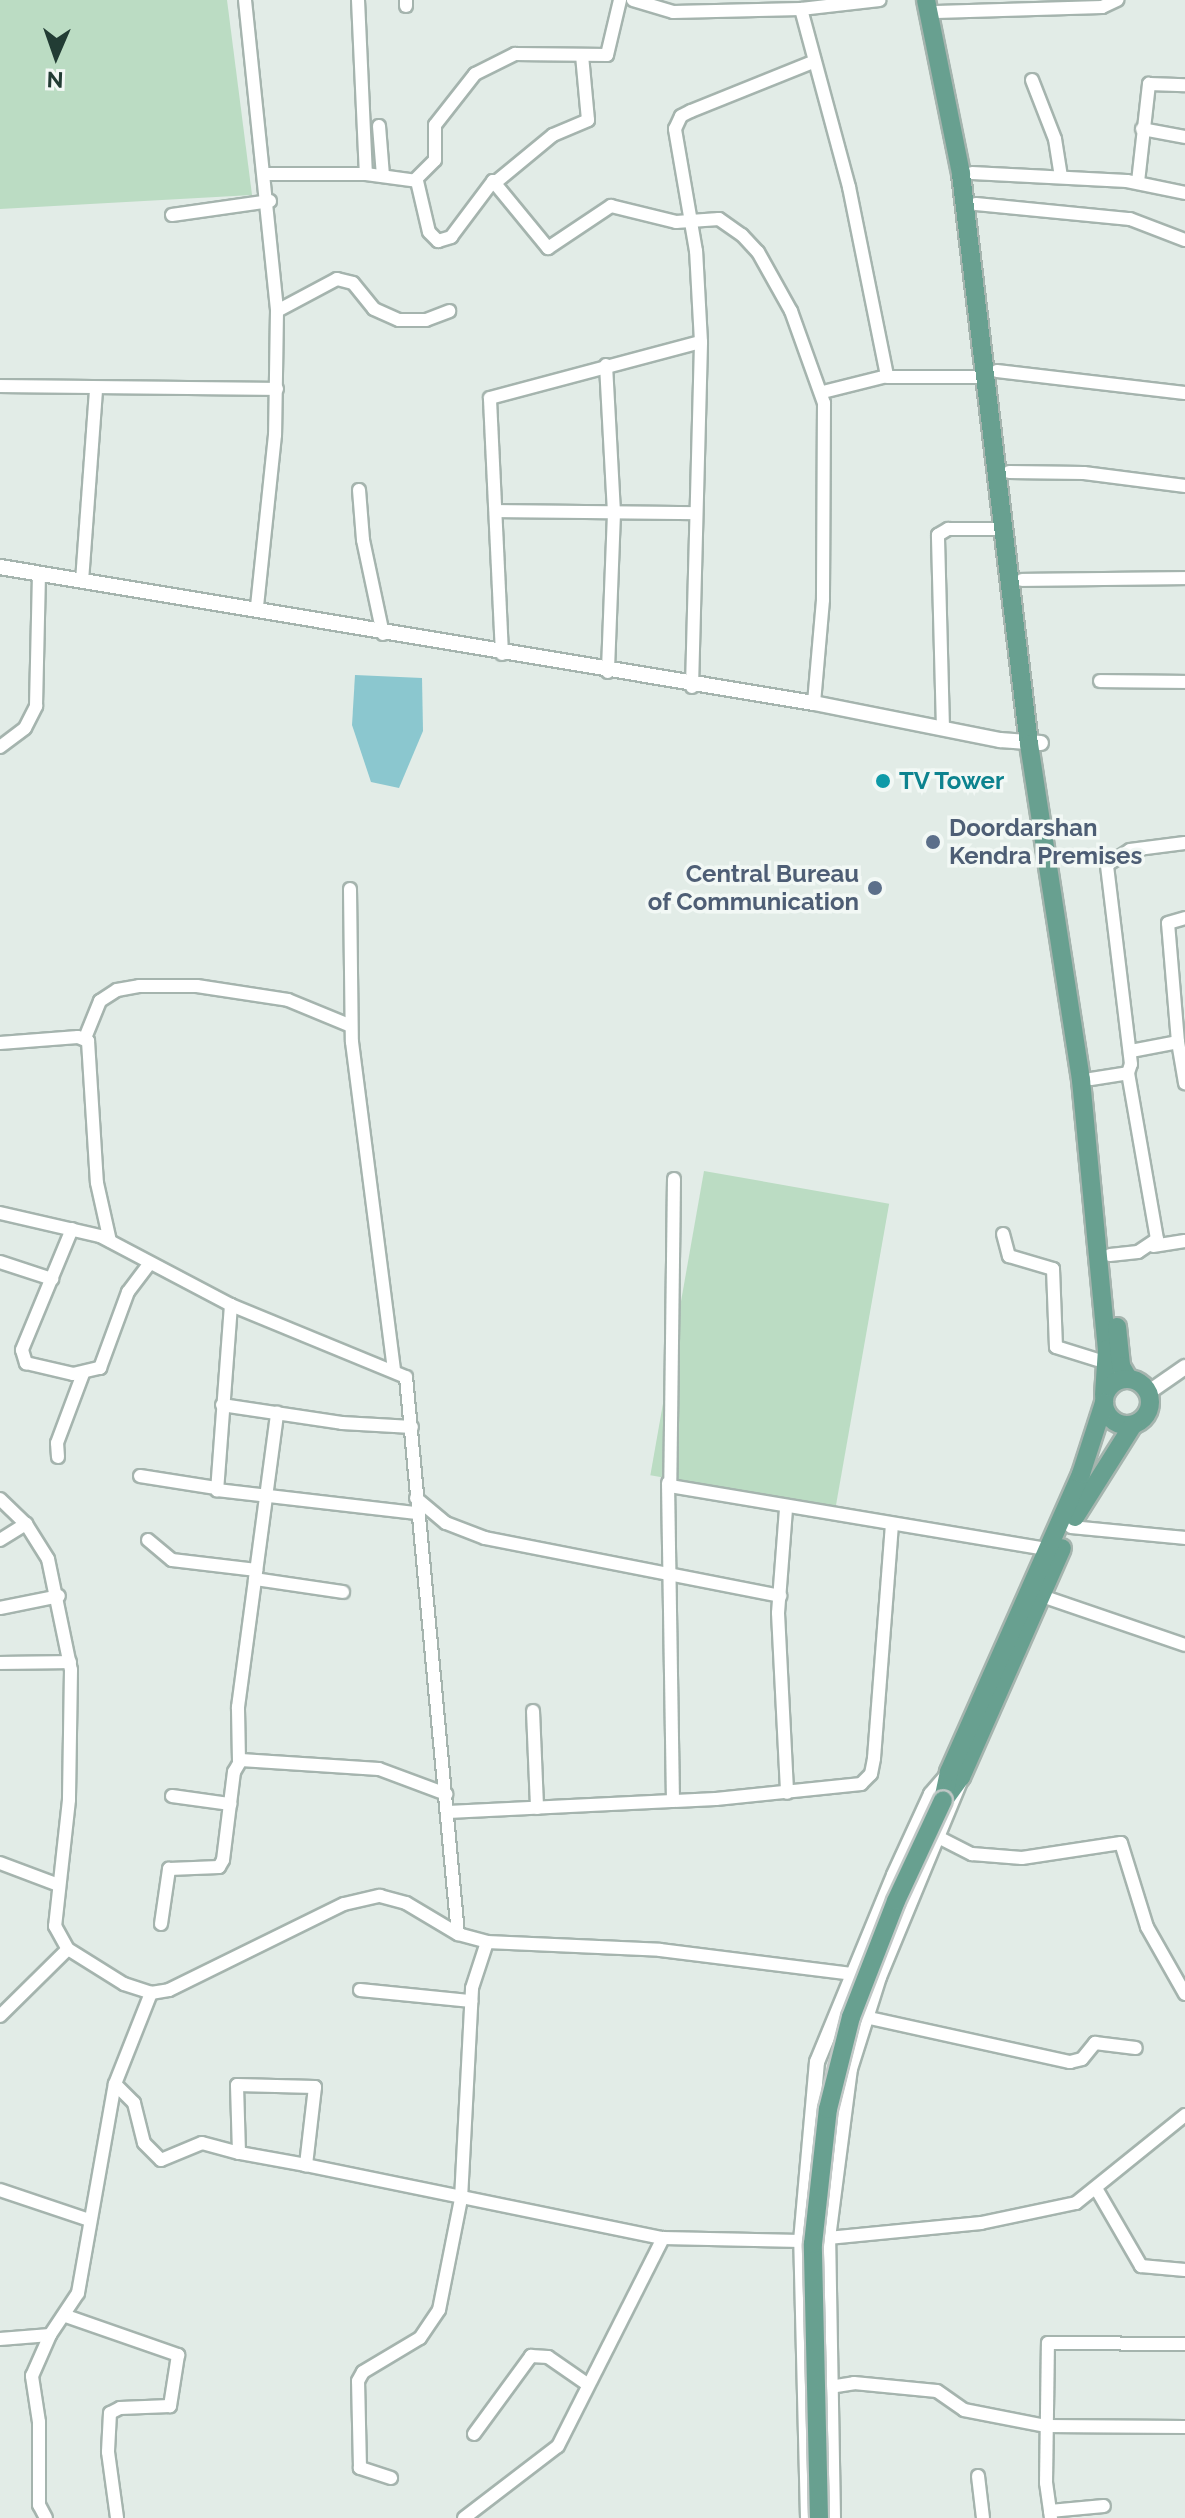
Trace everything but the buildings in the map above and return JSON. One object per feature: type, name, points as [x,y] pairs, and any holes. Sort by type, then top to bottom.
[{"type":"main road","points":[[930,4],[972,173],[1005,529],[1081,1080],[1107,1363],[1104,1399],[1091,1449],[955,1775]]},
{"type":"main road","points":[[819,2518],[813,2244],[828,2109],[851,2017],[896,1901],[1042,1596],[1071,1527],[1133,1425],[1146,1416],[1149,1392],[1128,1378],[1121,1366],[1091,1079],[1035,743],[1022,580],[1009,472],[957,147],[930,4]]},
{"type":"main road","points":[[1104,1399],[1114,1382],[1128,1378]]},
{"type":"main road","points":[[1104,1399],[1117,1423],[1133,1425]]},
{"type":"street","points":[[245,0],[252,93],[270,201],[277,311],[277,389],[257,607]]},
{"type":"street","points":[[358,0],[366,174]]},
{"type":"street","points":[[415,180],[435,160],[433,133],[441,115],[487,64],[534,52],[601,57],[609,52],[620,0]]},
{"type":"street","points":[[637,1],[673,12],[801,9],[879,0]]},
{"type":"street","points":[[930,4],[1102,7],[1117,0]]},
{"type":"street","points":[[801,9],[849,187],[887,377]]},
{"type":"street","points":[[267,174],[366,174],[415,180],[422,187],[429,232],[441,241],[451,237],[490,182],[496,182],[553,135],[588,120],[582,55]]},
{"type":"street","points":[[692,687],[701,342],[691,222],[675,138],[681,116],[813,62]]},
{"type":"street","points":[[1032,80],[1055,139],[1061,176]]},
{"type":"street","points":[[1138,182],[1149,84],[1185,85]]},
{"type":"street","points":[[379,126],[383,176]]},
{"type":"street","points":[[1142,129],[1185,137]]},
{"type":"street","points":[[972,173],[1138,182],[1185,193]]},
{"type":"street","points":[[496,182],[545,248],[561,242],[607,207],[691,222],[722,220],[758,252],[791,311],[823,392],[823,600],[814,703]]},
{"type":"street","points":[[172,215],[270,201]]},
{"type":"street","points":[[976,204],[1130,219],[1185,240]]},
{"type":"street","points":[[277,311],[337,279],[353,283],[374,309],[399,320],[426,320],[449,311]]},
{"type":"street","points":[[502,654],[490,398],[701,342]]},
{"type":"street","points":[[606,365],[614,513],[608,672]]},
{"type":"street","points":[[823,392],[887,377],[992,374],[1185,393]]},
{"type":"street","points":[[0,386],[277,389]]},
{"type":"street","points":[[82,581],[96,389]]},
{"type":"street","points":[[1009,472],[1130,477],[1185,486]]},
{"type":"street","points":[[359,490],[364,550],[383,634]]},
{"type":"street","points":[[497,511],[696,513]]},
{"type":"street","points":[[943,729],[938,535],[948,529],[1005,529]]},
{"type":"street","points":[[0,567],[257,607],[383,634],[692,687],[814,703],[943,729],[1035,743]]},
{"type":"street","points":[[0,747],[25,728],[36,706],[39,575]]},
{"type":"street","points":[[1022,580],[1185,577]]},
{"type":"street","points":[[1100,681],[1185,682]]},
{"type":"street","points":[[1153,1246],[1155,1224],[1128,1073],[1131,1051],[1107,865],[1130,850],[1185,843]]},
{"type":"street","points":[[350,889],[351,1026],[394,1368]]},
{"type":"street","points":[[1185,918],[1168,923],[1178,1042],[1185,1083]]},
{"type":"street","points":[[110,1241],[97,1183],[92,1065],[85,1038],[100,1001],[117,990],[139,986],[197,986],[288,1000],[351,1026]]},
{"type":"street","points":[[0,1043],[85,1038]]},
{"type":"street","points":[[1131,1051],[1178,1042]]},
{"type":"street","points":[[1091,1079],[1128,1073]]},
{"type":"street","points":[[673,1801],[668,1483],[674,1179]]},
{"type":"street","points":[[0,1228],[4,1214],[110,1241],[231,1305],[394,1368],[409,1385],[417,1513],[458,1934]]},
{"type":"street","points":[[72,1229],[22,1360],[38,1368],[83,1374],[104,1363],[128,1292],[149,1264]]},
{"type":"street","points":[[1003,1234],[1009,1256],[1053,1269],[1056,1347],[1107,1363]]},
{"type":"street","points":[[1110,1255],[1185,1241]]},
{"type":"street","points":[[0,1262],[52,1279]]},
{"type":"street","points":[[216,1488],[231,1305]]},
{"type":"street","points":[[1149,1392],[1185,1367]]},
{"type":"street","points":[[58,1457],[57,1443],[83,1374]]},
{"type":"street","points":[[222,1405],[412,1427]]},
{"type":"street","points":[[161,1924],[169,1869],[222,1864],[239,1761],[238,1707],[277,1413]]},
{"type":"street","points":[[140,1476],[265,1498],[417,1513]]},
{"type":"street","points":[[668,1483],[686,1493],[1048,1549]]},
{"type":"street","points":[[416,1498],[446,1523],[485,1538],[670,1577],[780,1596]]},
{"type":"street","points":[[0,1499],[26,1524],[48,1559],[59,1596],[70,1662],[69,1800],[56,1884],[55,1926],[68,1949],[124,1984],[151,1993],[169,1990],[368,1897],[406,1903],[458,1934],[487,1942],[660,1950],[852,1974]]},
{"type":"street","points":[[786,1509],[780,1596],[787,1793]]},
{"type":"street","points":[[0,1540],[26,1524]]},
{"type":"street","points":[[448,1812],[673,1801],[852,1787],[871,1774],[892,1526]]},
{"type":"street","points":[[1071,1527],[1185,1538]]},
{"type":"street","points":[[148,1540],[172,1560],[343,1592]]},
{"type":"street","points":[[0,1608],[59,1596]]},
{"type":"street","points":[[1042,1596],[1185,1645]]},
{"type":"street","points":[[0,1663],[70,1662]]},
{"type":"street","points":[[533,1711],[537,1808]]},
{"type":"street","points":[[239,1761],[356,1766],[446,1794]]},
{"type":"street","points":[[833,2518],[828,2238],[847,2086],[865,2017],[938,1837],[955,1775]]},
{"type":"street","points":[[808,2518],[801,2241],[817,2062],[931,1794],[955,1775]]},
{"type":"street","points":[[172,1796],[230,1804]]},
{"type":"street","points":[[938,1837],[972,1854],[1022,1858],[1121,1843],[1147,1927],[1185,1994]]},
{"type":"street","points":[[0,1863],[56,1884]]},
{"type":"street","points":[[391,2478],[360,2468],[358,2381],[363,2372],[430,2328],[443,2297],[461,2199],[471,2001],[487,1942]]},
{"type":"street","points":[[0,2016],[68,1949]]},
{"type":"street","points":[[360,1990],[471,2001]]},
{"type":"street","points":[[38,2516],[39,2422],[32,2381],[50,2335],[66,2316],[81,2285],[89,2220],[115,2084],[151,1993]]},
{"type":"street","points":[[865,2017],[1073,2062],[1095,2043],[1136,2048]]},
{"type":"street","points":[[815,2082],[847,2086]]},
{"type":"street","points":[[115,2084],[134,2103],[144,2143],[161,2160],[202,2143],[461,2199],[663,2238],[801,2241]]},
{"type":"street","points":[[239,2153],[237,2085],[315,2087],[306,2165]]},
{"type":"street","points":[[828,2238],[1024,2215],[1076,2203],[1097,2190],[1185,2115]]},
{"type":"street","points":[[0,2190],[89,2220]]},
{"type":"street","points":[[1097,2190],[1141,2266],[1185,2270]]},
{"type":"street","points":[[464,2518],[558,2446],[663,2238]]},
{"type":"street","points":[[66,2316],[178,2355],[170,2406],[120,2408],[110,2413],[108,2452],[117,2518]]},
{"type":"street","points":[[0,2339],[50,2335]]},
{"type":"street","points":[[1104,2506],[1050,2514],[1046,2426],[1048,2343],[1185,2344]]},
{"type":"street","points":[[474,2434],[531,2356],[548,2357],[587,2384]]},
{"type":"street","points":[[830,2387],[854,2383],[937,2391],[964,2410],[1046,2426],[1185,2427]]},
{"type":"street","points":[[978,2476],[983,2518]]},
{"type":"green space","points":[[0,0],[227,0],[252,195],[0,209]]},
{"type":"green space","points":[[704,1171],[889,1204],[835,1508],[650,1475]]},
{"type":"water","points":[[355,675],[422,678],[423,731],[399,788],[371,782],[352,725]]},
{"type":"place","name":"TV Tower","points":[[883,781]]},
{"type":"place","name":"Doordarshan Kendra Premises","points":[[933,842]]},
{"type":"place","name":"Central Bureau of Communication","points":[[875,888]]}]
